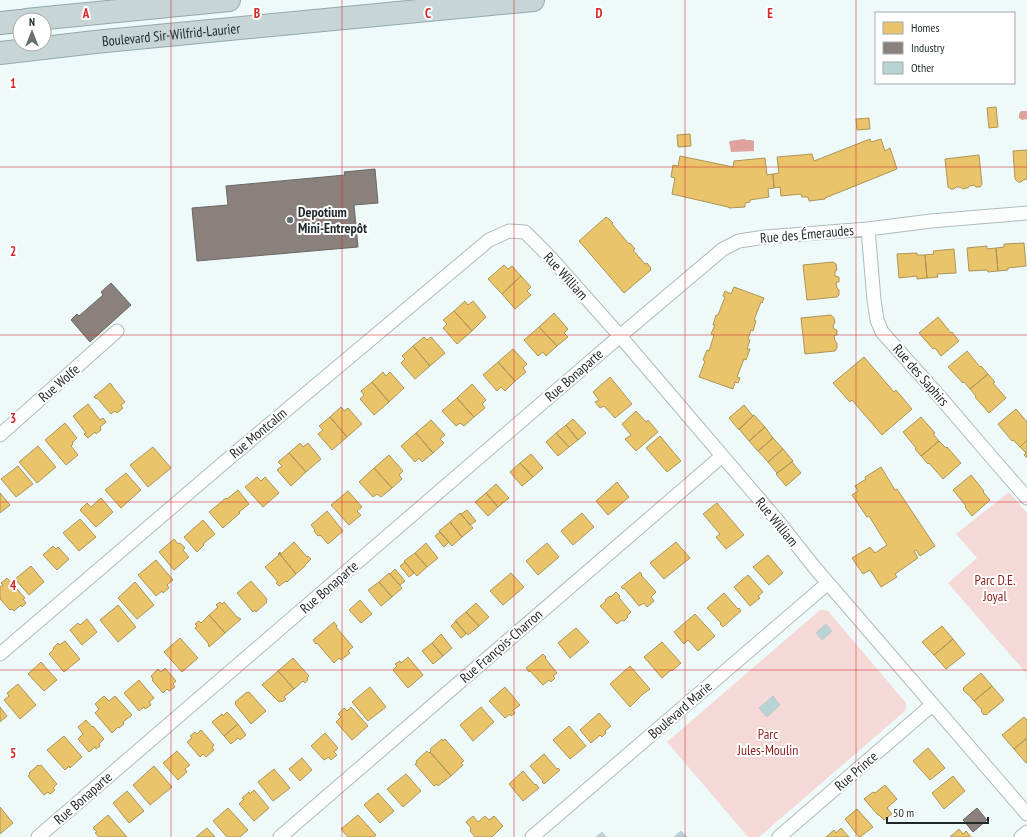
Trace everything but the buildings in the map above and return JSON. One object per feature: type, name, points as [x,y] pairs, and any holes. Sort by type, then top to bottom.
[{"type":"highway","name":"Boulevard Sir-Wilfrid-Laurier","points":[[52,17],[229,0]]},
{"type":"highway","name":"Boulevard Sir-Wilfrid-Laurier","points":[[0,53],[95,42],[533,0]]},
{"type":"highway","points":[[0,23],[12,22]]},
{"type":"street","name":"Rue des Émeraudes","points":[[620,336],[723,249],[739,242],[765,237],[868,229],[1027,213]]},
{"type":"street","name":"Rue des Saphirs","points":[[868,229],[874,300],[877,320],[882,332],[1027,498]]},
{"type":"street","name":"Rue Montcalm","points":[[0,654],[227,460],[489,240],[509,231],[525,232]]},
{"type":"street","name":"Rue William","points":[[525,232],[550,257],[620,336],[777,520],[828,584],[1027,814]]},
{"type":"street","name":"Rue Wolfe","points":[[0,435],[117,331]]},
{"type":"street","name":"Rue Bonaparte","points":[[38,837],[620,336]]},
{"type":"street","name":"Rue François-Charron","points":[[280,837],[722,456]]},
{"type":"street","name":"Boulevard Marie","points":[[532,837],[828,584]]},
{"type":"street","name":"Rue Prince","points":[[779,837],[932,704]]},
{"type":"street","points":[[1021,837],[1027,832]]},
{"type":"green space","name":"Parc D.E. Joyal","points":[[1009,492],[1027,513],[1027,674],[948,583],[977,558],[956,534]]},
{"type":"green space","name":"Parc Jules-Moulin","points":[[820,610],[828,611],[906,703],[905,711],[759,837],[748,837],[667,742]]},
{"type":"shaded area","points":[[1021,111],[1027,111],[1027,119],[1022,120],[1019,118]]},
{"type":"shaded area","points":[[744,139],[754,141],[754,151],[731,152],[730,141]]},
{"type":"place","name":"Depotium Mini-Entrepôt","points":[[290,220]]}]
